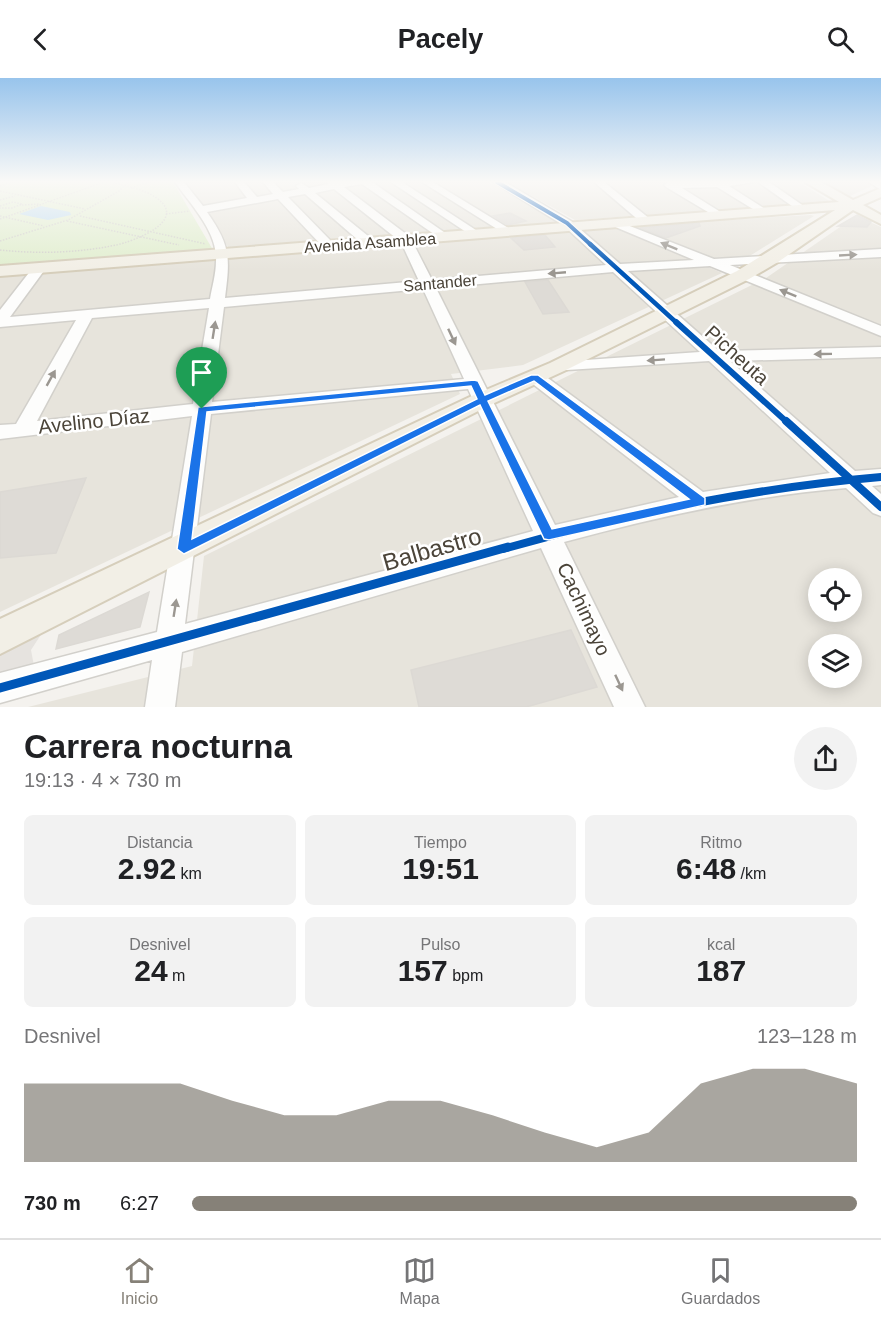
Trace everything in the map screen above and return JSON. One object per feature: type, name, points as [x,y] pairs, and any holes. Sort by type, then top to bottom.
[{"type":"main road","name":"Avenida Asamblea","points":[[0,271],[773,211]]},
{"type":"main road","points":[[809,211],[830,220]]},
{"type":"main road","points":[[0,637],[184,549],[478,391],[535,377],[743,275],[772,259],[843,211]]},
{"type":"main road","points":[[864,211],[881,220]]},
{"type":"street","points":[[160,707],[184,549],[223,254],[200,211]]},
{"type":"street","points":[[295,211],[329,246]]},
{"type":"street","points":[[332,211],[369,243]]},
{"type":"street","name":"Cachimayo","points":[[369,211],[406,240],[630,707]]},
{"type":"street","points":[[407,211],[445,237]]},
{"type":"street","points":[[441,211],[476,234]]},
{"type":"street","points":[[475,211],[509,232]]},
{"type":"street","name":"Picheuta","points":[[545,211],[571,227],[664,314],[715,356],[881,507]]},
{"type":"street","points":[[634,211],[646,221]]},
{"type":"street","points":[[714,211],[722,216]]},
{"type":"street","points":[[616,224],[881,331]]},
{"type":"street","name":"Santander","points":[[0,321],[615,268],[881,254]]},
{"type":"street","points":[[0,321],[40,267]]},
{"type":"street","points":[[23,429],[87,313]]},
{"type":"street","points":[[557,367],[715,356],[881,352]]},
{"type":"street","points":[[535,377],[701,502]]},
{"type":"street","name":"Avelino Díaz","points":[[0,432],[202,409],[478,391]]},
{"type":"street","name":"Balbastro","points":[[0,688],[169,643],[549,535],[701,502],[850,478],[881,477]]},
{"type":"path","points":[[5,217],[19,211]]},
{"type":"path","points":[[0,241],[67,221],[80,216],[85,211]]},
{"type":"path","points":[[0,250],[72,250],[140,237],[152,231],[166,214],[188,211]]},
{"type":"path","points":[[80,216],[202,242],[206,244],[206,248]]},
{"type":"path","points":[[0,217],[45,226]]},
{"type":"path","points":[[67,221],[181,246]]},
{"type":"shaded area","points":[[205,211],[539,211],[557,222],[228,247]]},
{"type":"shaded area","points":[[560,211],[698,211],[575,220]]},
{"type":"shaded area","points":[[814,216],[748,257],[694,261],[722,273],[523,365],[451,374],[460,394],[0,612],[0,276],[671,223]]},
{"type":"shaded area","points":[[856,216],[881,227],[881,707],[28,707],[192,666],[204,556],[766,278]]},
{"type":"shaded area","points":[[42,633],[31,650],[34,666],[0,675],[0,654]]},
{"type":"green space","points":[[0,211],[190,211],[213,250],[0,266]]},
{"type":"water","points":[[26,211],[67,211],[71,215],[48,220],[19,214]]},
{"type":"building","points":[[510,213],[526,221],[508,225],[493,216]]},
{"type":"building","points":[[857,215],[871,222],[867,227],[838,226]]},
{"type":"building","points":[[699,223],[700,226],[666,238],[640,228]]},
{"type":"building","points":[[545,235],[555,247],[524,250],[511,238]]},
{"type":"building","points":[[548,280],[569,312],[543,314],[525,282]]},
{"type":"building","points":[[86,478],[56,553],[0,558],[0,492]]},
{"type":"building","points":[[149,592],[140,627],[56,649],[59,635]]},
{"type":"building","points":[[571,630],[597,687],[526,707],[419,707],[411,670]]},
{"type":"cycle path","points":[[547,211],[567,223],[881,507]]},
{"type":"cycle path","points":[[0,688],[580,528],[761,490],[881,477]]},
{"type":"route","points":[[202,409],[184,549],[482,400],[549,535],[701,502],[535,377],[482,400],[474,383],[202,409]]}]
